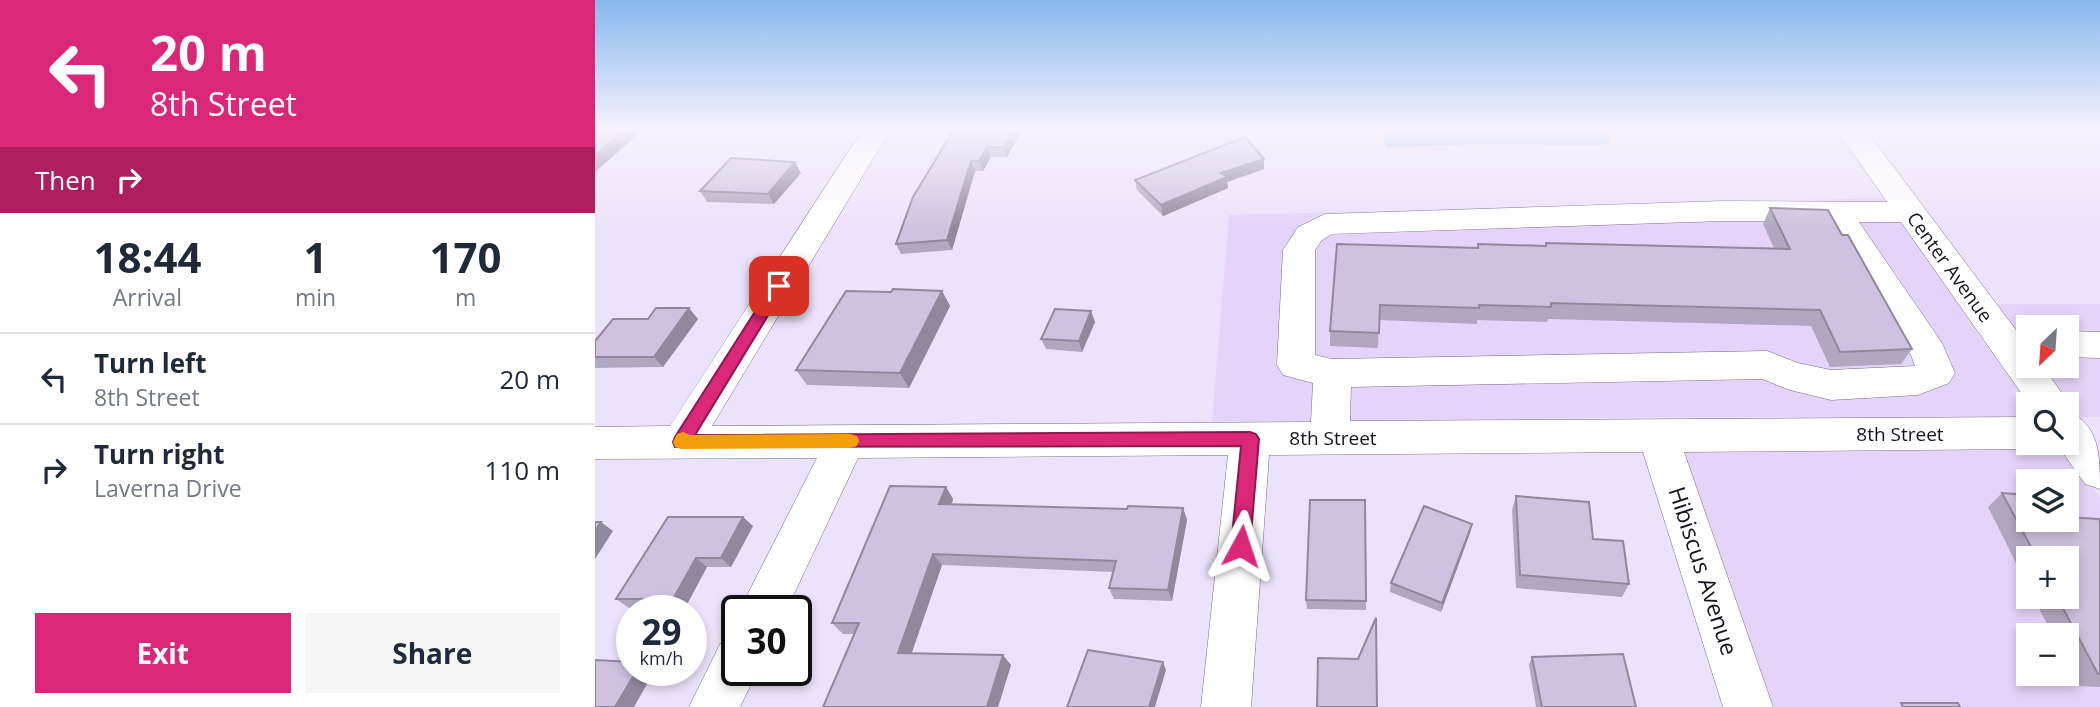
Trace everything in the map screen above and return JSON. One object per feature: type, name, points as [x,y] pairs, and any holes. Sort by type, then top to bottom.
[{"type":"street","points":[[681,442],[856,162]]},
{"type":"street","name":"Center Avenue","points":[[1874,162],[1910,212],[2016,343]]},
{"type":"street","points":[[1836,211],[1929,353],[1936,373],[1918,381],[1831,385],[1790,376],[1767,365],[1332,373],[1296,365],[1299,250],[1310,234],[1325,224],[1710,211],[1836,211],[1910,212]]},
{"type":"street","points":[[1330,438],[1332,373]]},
{"type":"street","name":"8th Street","points":[[595,443],[2016,433]]},
{"type":"street","name":"Hibiscus Avenue","points":[[1658,435],[1748,707]]},
{"type":"street","points":[[1226,707],[1250,439]]},
{"type":"street","name":"Center Avenue","points":[[2079,439],[2100,472]]},
{"type":"street","points":[[770,595],[846,441]]},
{"type":"street","points":[[714,707],[725,686]]},
{"type":"lane","points":[[2079,344],[2100,345]]},
{"type":"shaded area","points":[[1886,198],[2024,392],[2016,392],[2016,418],[1671,417],[1212,423],[1229,215]]},
{"type":"shaded area","points":[[1993,304],[2100,304],[2100,417],[2079,417],[2079,392],[2058,392],[2048,378],[2079,378],[2079,315],[2016,315],[2016,335]]},
{"type":"shaded area","points":[[2016,449],[2016,455],[2069,455],[2100,498],[2100,707],[1771,707],[1683,451]]},
{"type":"building","points":[[727,162],[795,162],[768,194],[700,191]]},
{"type":"building","points":[[934,162],[971,162],[947,240],[896,244],[913,197]]},
{"type":"building","points":[[1181,162],[1255,162],[1221,173],[1227,177],[1161,205],[1135,180]]},
{"type":"building","points":[[1770,208],[1828,210],[1842,235],[1848,235],[1912,349],[1840,352],[1820,310],[1551,303],[1551,307],[1479,305],[1479,308],[1380,305],[1379,333],[1330,331],[1337,244],[1478,248],[1478,244],[1546,246],[1546,243],[1790,249]]},
{"type":"building","points":[[893,289],[942,291],[900,373],[796,370],[846,291],[891,292]]},
{"type":"building","points":[[656,308],[689,308],[654,357],[595,357],[595,341],[613,319],[648,319]]},
{"type":"building","points":[[1055,309],[1091,311],[1079,341],[1041,339]]},
{"type":"building","points":[[890,486],[946,487],[939,504],[1183,508],[1168,590],[1109,588],[1116,561],[933,554],[898,653],[1003,655],[987,707],[823,707],[859,623],[832,623]]},
{"type":"building","points":[[2002,493],[2016,494],[2016,519]]},
{"type":"building","points":[[1516,496],[1589,502],[1593,539],[1623,541],[1629,584],[1520,575]]},
{"type":"building","points":[[1310,500],[1365,500],[1366,601],[1306,600]]},
{"type":"building","points":[[1424,506],[1472,524],[1442,603],[1391,583]]},
{"type":"building","points":[[668,517],[743,517],[721,558],[696,558],[675,595],[619,595]]},
{"type":"building","points":[[2079,518],[2099,519],[2100,674],[2079,638],[2079,623],[2071,623],[2063,609],[2079,609],[2079,546],[2031,546],[2023,532],[2079,532]]},
{"type":"building","points":[[1376,618],[1377,707],[1317,707],[1318,658],[1358,659]]},
{"type":"building","points":[[1088,650],[1163,662],[1149,707],[1067,707]]},
{"type":"building","points":[[1623,654],[1636,707],[1542,707],[1532,657]]},
{"type":"building","points":[[595,660],[616,661],[616,686],[627,686],[615,707],[595,707]]},
{"type":"building","points":[[1901,703],[1958,703],[1960,707],[1903,707]]},
{"type":"slow traffic","points":[[683,439],[681,442],[850,441]]},
{"type":"route","points":[[779,286],[681,442],[1250,439],[1241,546]]}]
